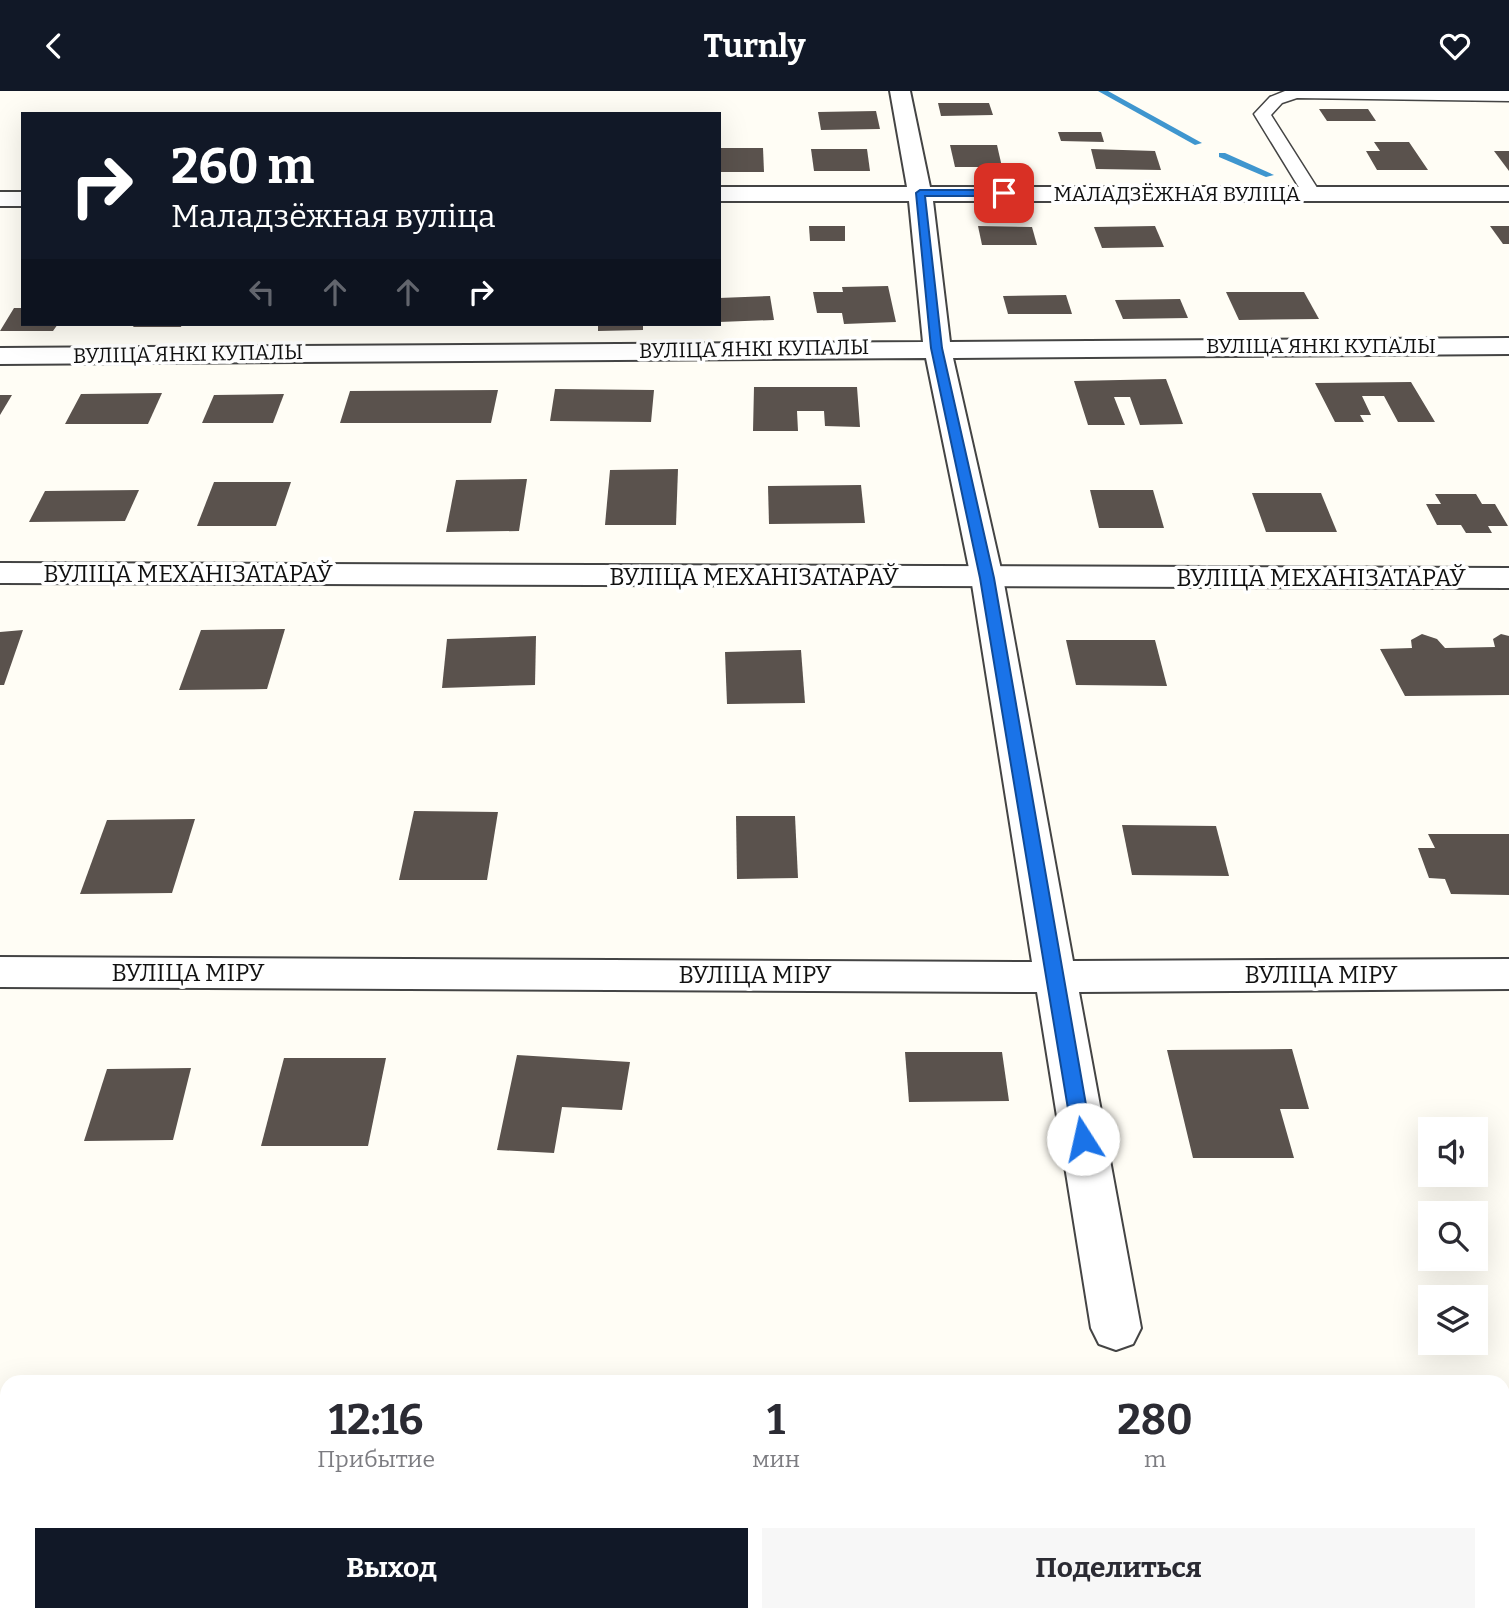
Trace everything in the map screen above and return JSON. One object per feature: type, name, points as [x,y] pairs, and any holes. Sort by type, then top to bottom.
[{"type":"street","points":[[900,91],[920,193],[937,348],[987,578],[1116,1328]]},
{"type":"street","name":"МАЛАДЗЁЖНАЯ ВУЛІЦА","points":[[721,194],[1509,194]]},
{"type":"street","points":[[0,199],[21,199]]},
{"type":"street","name":"ВУЛІЦА ЯНКІ КУПАЛЫ","points":[[0,356],[1509,346]]},
{"type":"street","name":"ВУЛІЦА МЕХАНІЗАТАРАЎ","points":[[0,573],[1509,578]]},
{"type":"street","name":"ВУЛІЦА МІРУ","points":[[0,972],[1054,977],[1509,974]]},
{"type":"lane","points":[[1312,194],[1262,114],[1276,100],[1295,93],[1509,96]]},
{"type":"building","points":[[938,103],[989,103],[993,115],[941,116]]},
{"type":"building","points":[[1319,109],[1368,109],[1376,121],[1327,121]]},
{"type":"building","points":[[876,111],[880,129],[821,130],[818,112]]},
{"type":"building","points":[[1058,132],[1101,132],[1104,142],[1061,141]]},
{"type":"building","points":[[1374,142],[1409,142],[1428,170],[1377,170],[1366,151],[1380,151]]},
{"type":"building","points":[[950,145],[997,145],[1002,167],[955,167]]},
{"type":"building","points":[[721,148],[763,148],[764,172],[721,172]]},
{"type":"building","points":[[811,149],[867,149],[870,171],[814,171]]},
{"type":"building","points":[[1091,149],[1155,151],[1161,170],[1096,169]]},
{"type":"building","points":[[1494,151],[1509,151],[1509,171]]},
{"type":"building","points":[[809,226],[845,226],[845,241],[810,241]]},
{"type":"building","points":[[978,226],[1032,227],[1037,245],[982,245]]},
{"type":"building","points":[[1155,226],[1164,247],[1102,248],[1094,227]]},
{"type":"building","points":[[1490,226],[1509,226],[1509,244],[1503,244]]},
{"type":"building","points":[[888,286],[896,322],[844,324],[842,313],[817,313],[813,292],[843,292],[842,287]]},
{"type":"building","points":[[1226,292],[1304,292],[1319,319],[1239,320]]},
{"type":"building","points":[[1066,295],[1072,314],[1008,314],[1003,296]]},
{"type":"building","points":[[770,296],[774,320],[721,322],[721,298]]},
{"type":"building","points":[[1180,299],[1188,318],[1123,319],[1115,300]]},
{"type":"building","points":[[14,308],[21,308],[21,326],[57,326],[53,331],[0,331]]},
{"type":"building","points":[[134,326],[181,326],[181,327]]},
{"type":"building","points":[[598,326],[643,326],[643,330],[598,331]]},
{"type":"building","points":[[1166,379],[1183,424],[1140,425],[1130,397],[1114,397],[1125,425],[1088,425],[1074,381]]},
{"type":"building","points":[[1411,382],[1435,422],[1398,422],[1384,396],[1362,396],[1371,415],[1360,415],[1364,422],[1335,422],[1315,383]]},
{"type":"building","points":[[754,387],[857,387],[860,427],[825,426],[824,411],[797,411],[798,431],[753,431]]},
{"type":"building","points":[[555,389],[654,390],[651,422],[550,421]]},
{"type":"building","points":[[498,390],[491,423],[340,423],[350,391]]},
{"type":"building","points":[[162,393],[148,424],[65,424],[81,394]]},
{"type":"building","points":[[284,394],[273,423],[202,423],[214,395]]},
{"type":"building","points":[[0,395],[12,395],[0,415]]},
{"type":"building","points":[[678,469],[676,525],[605,525],[610,470]]},
{"type":"building","points":[[527,479],[519,531],[446,532],[456,480]]},
{"type":"building","points":[[214,482],[291,482],[276,526],[197,526]]},
{"type":"building","points":[[861,485],[865,523],[769,524],[768,486]]},
{"type":"building","points":[[139,490],[125,521],[29,522],[45,491]]},
{"type":"building","points":[[1090,490],[1153,490],[1164,528],[1099,528]]},
{"type":"building","points":[[1252,493],[1321,493],[1337,532],[1266,532]]},
{"type":"building","points":[[1435,494],[1476,494],[1482,504],[1495,504],[1508,526],[1488,526],[1492,533],[1466,533],[1461,525],[1437,525],[1426,504],[1441,504]]},
{"type":"building","points":[[285,629],[267,689],[179,690],[201,630]]},
{"type":"building","points":[[23,630],[4,685],[0,685],[0,632]]},
{"type":"building","points":[[1422,634],[1437,639],[1445,648],[1495,647],[1493,639],[1501,634],[1509,636],[1509,695],[1405,696],[1380,649],[1412,648],[1411,640]]},
{"type":"building","points":[[536,636],[535,685],[442,688],[447,639]]},
{"type":"building","points":[[1066,640],[1155,640],[1167,686],[1076,685]]},
{"type":"building","points":[[801,650],[805,703],[727,704],[725,652]]},
{"type":"building","points":[[414,811],[498,812],[487,880],[399,880]]},
{"type":"building","points":[[736,816],[795,816],[798,878],[737,879]]},
{"type":"building","points":[[195,819],[172,893],[80,894],[107,820]]},
{"type":"building","points":[[1122,825],[1216,826],[1229,876],[1132,875]]},
{"type":"building","points":[[1428,834],[1509,834],[1509,895],[1451,894],[1445,879],[1429,878],[1418,848],[1435,848]]},
{"type":"building","points":[[1292,1049],[1309,1109],[1280,1109],[1294,1158],[1193,1158],[1167,1050]]},
{"type":"building","points":[[905,1052],[1002,1052],[1009,1101],[909,1102]]},
{"type":"building","points":[[517,1055],[630,1062],[622,1110],[562,1107],[554,1153],[497,1150]]},
{"type":"building","points":[[284,1058],[386,1058],[368,1146],[261,1146]]},
{"type":"building","points":[[191,1068],[173,1140],[84,1141],[107,1069]]},
{"type":"waterway","points":[[1102,91],[1198,143]]},
{"type":"waterway","points":[[1222,155],[1269,175]]},
{"type":"route","points":[[1004,193],[920,193],[937,348],[987,578],[1083,1139]]}]
